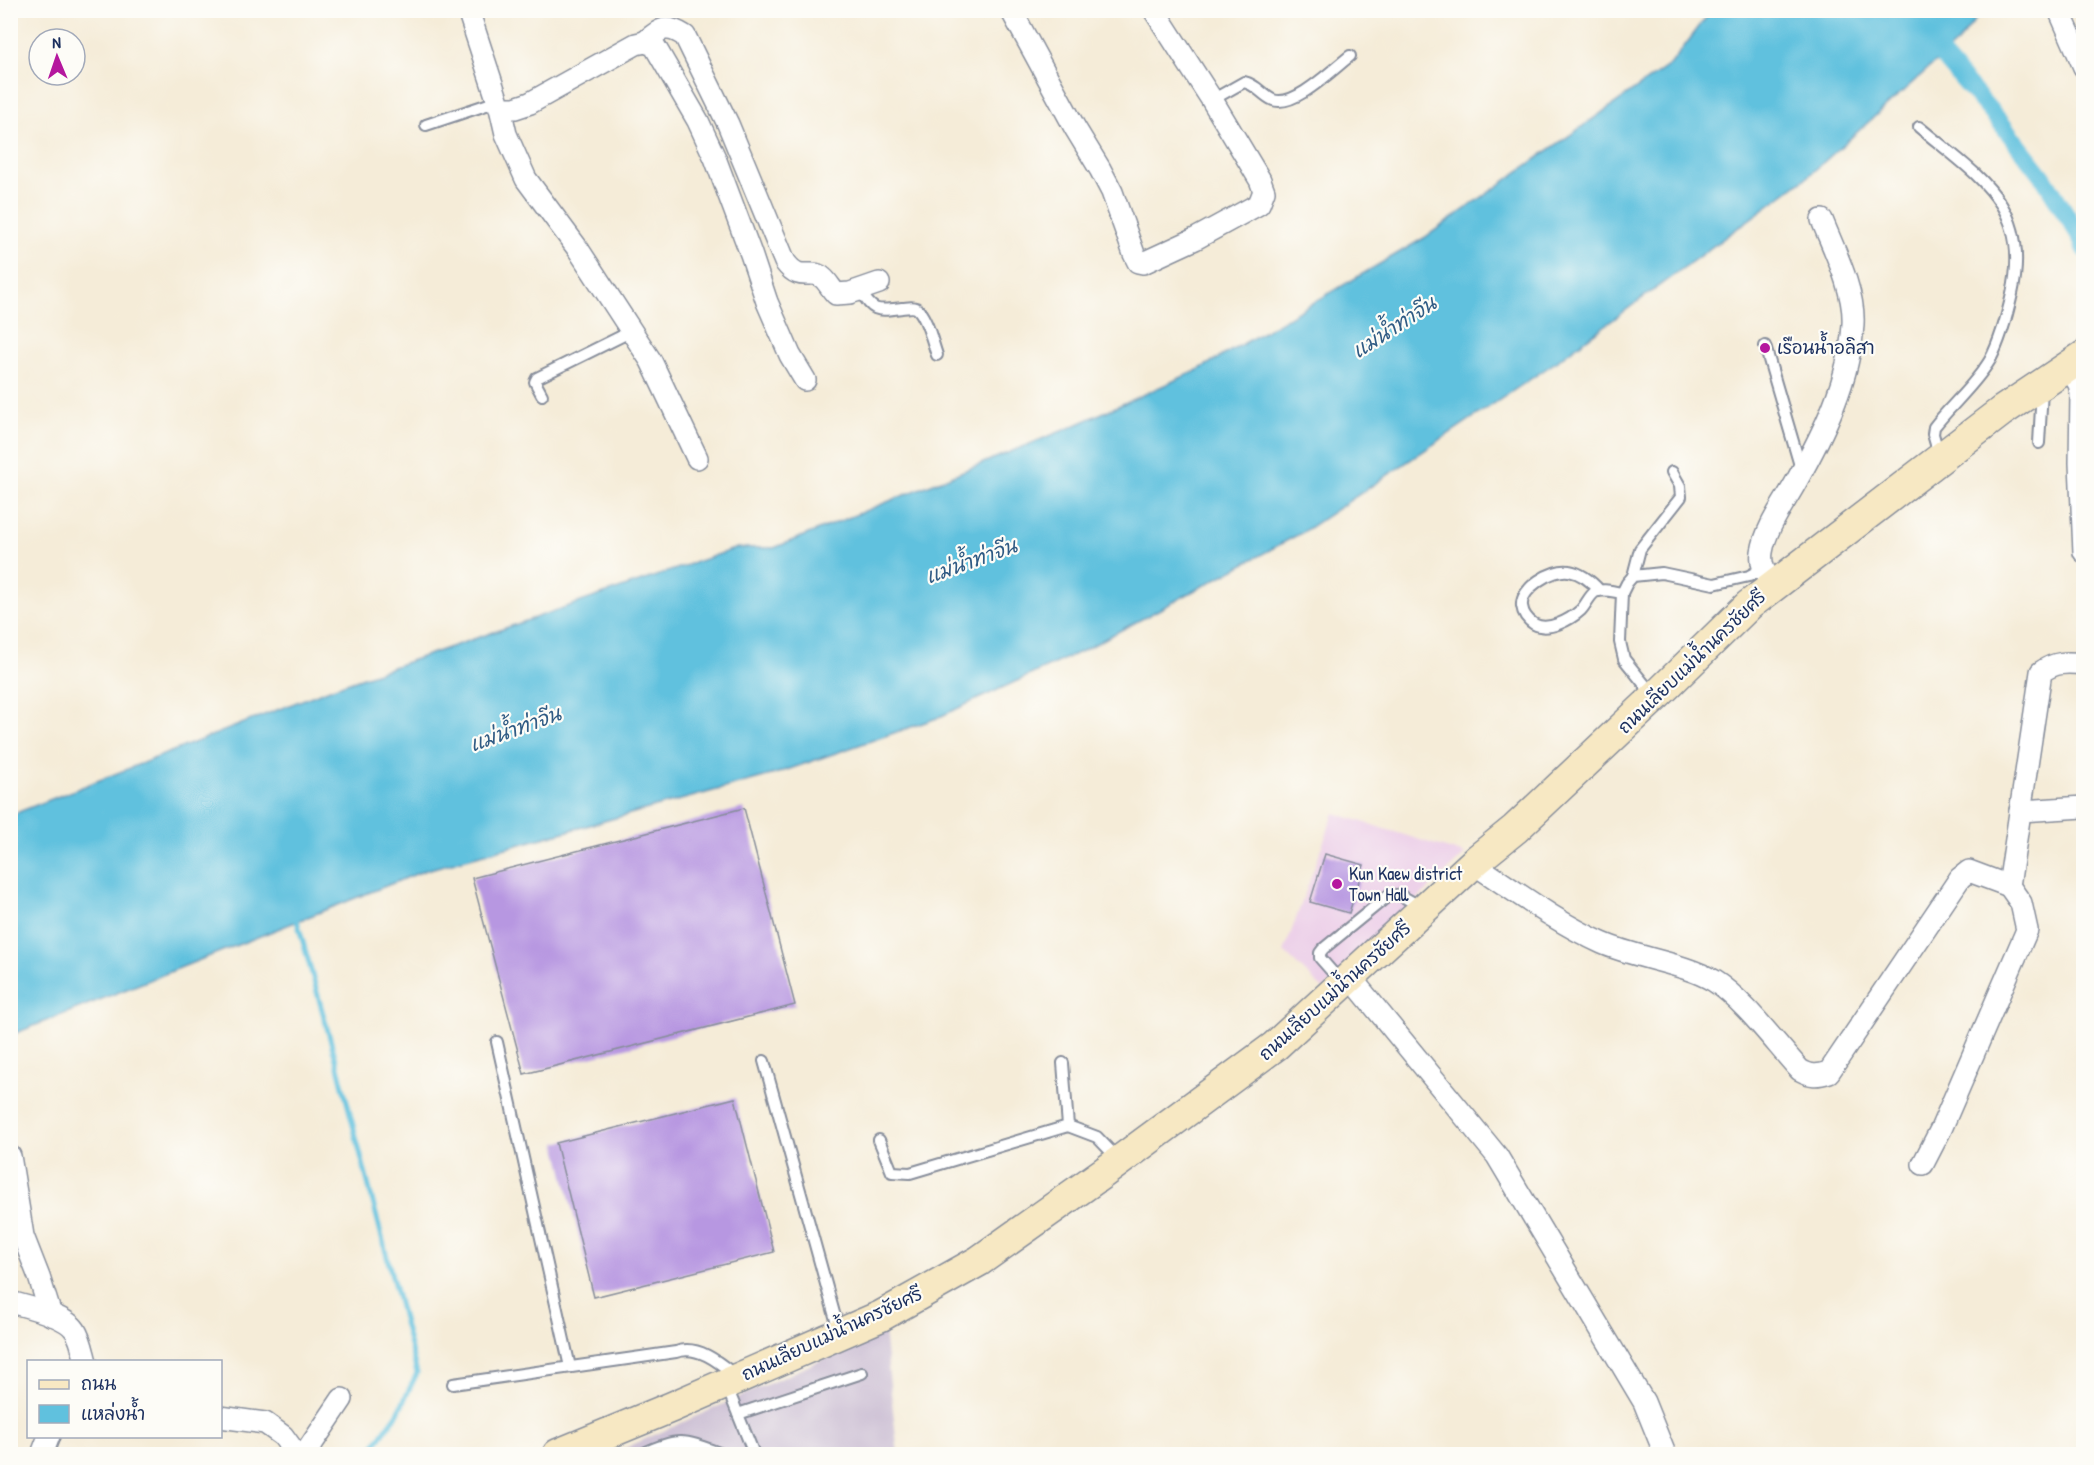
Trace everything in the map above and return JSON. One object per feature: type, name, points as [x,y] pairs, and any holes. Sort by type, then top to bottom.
[{"type":"main road","name":"ถนนเลียบแม่น้ำนครชัยศรี","points":[[558,1455],[881,1316],[979,1261],[1119,1161],[1275,1046],[1515,829],[1655,697],[1749,605],[1767,577],[2076,361]]},
{"type":"street","points":[[468,10],[499,105],[506,134],[526,179],[578,249],[651,361],[697,458]]},
{"type":"street","points":[[1011,10],[1100,169],[1112,192],[1129,243],[1138,262],[1143,263],[1195,239],[1259,204],[1264,191],[1214,99],[1154,10]]},
{"type":"street","points":[[2059,10],[2084,67]]},
{"type":"street","points":[[499,105],[515,108],[530,103],[636,44],[645,42],[656,32],[664,28],[675,30],[685,36],[728,124],[785,262],[792,272],[818,275],[824,278],[836,294],[850,293],[869,286]]},
{"type":"street","points":[[645,42],[654,45],[698,121],[715,158],[767,302],[790,355],[805,380]]},
{"type":"street","points":[[1767,577],[1762,553],[1767,534],[1802,473],[1834,405],[1846,365],[1853,324],[1848,288],[1822,220]]},
{"type":"street","points":[[2076,361],[2081,393],[2080,463],[2084,552]]},
{"type":"street","points":[[2009,886],[2041,672],[2051,664],[2084,664]]},
{"type":"street","points":[[2020,811],[2084,807]]},
{"type":"street","points":[[1474,864],[1581,933],[1604,944],[1713,981],[1732,995],[1800,1070],[1808,1075],[1818,1076],[1828,1072],[1960,878],[1969,871],[2009,886],[2021,903],[2027,930],[1941,1129],[1923,1164]]},
{"type":"street","points":[[1347,981],[1497,1156],[1644,1402],[1665,1455]]},
{"type":"street","points":[[10,1156],[23,1236],[51,1315]]},
{"type":"street","points":[[10,1302],[51,1315],[72,1326],[77,1332],[85,1360]]},
{"type":"street","points":[[304,1455],[342,1399]]},
{"type":"street","points":[[222,1417],[265,1423],[283,1436],[296,1455]]},
{"type":"street","points":[[42,1455],[49,1438]]},
{"type":"lane","points":[[1214,99],[1244,82],[1252,84],[1274,100],[1287,100],[1301,94],[1350,56]]},
{"type":"lane","points":[[426,125],[499,105]]},
{"type":"lane","points":[[1918,127],[1976,175],[1999,200],[2008,216],[2015,241],[2017,273],[2008,312],[1990,358],[1972,385],[1934,427],[1933,434],[1940,458]]},
{"type":"lane","points":[[869,286],[868,304],[874,309],[880,311],[916,308],[926,323],[937,355]]},
{"type":"lane","points":[[542,395],[535,382],[537,378],[632,331]]},
{"type":"lane","points":[[1765,346],[1802,473]]},
{"type":"lane","points":[[2039,443],[2042,384]]},
{"type":"lane","points":[[1655,697],[1624,659],[1620,642],[1622,593],[1634,576],[1640,549],[1681,497],[1680,486],[1672,472]]},
{"type":"lane","points":[[1600,591],[1592,582],[1579,574],[1560,571],[1545,577],[1529,589],[1522,598],[1522,609],[1528,621],[1538,627],[1552,627],[1581,610],[1592,596],[1600,591],[1622,593]]},
{"type":"lane","points":[[1634,576],[1662,573],[1714,584],[1749,576],[1767,577]]},
{"type":"lane","points":[[1347,981],[1320,958],[1323,949],[1389,896],[1400,895],[1426,909]]},
{"type":"lane","points":[[496,1042],[570,1367]]},
{"type":"lane","points":[[764,1061],[840,1334]]},
{"type":"lane","points":[[1063,1063],[1068,1126]]},
{"type":"lane","points":[[879,1140],[892,1172],[910,1173],[1068,1126],[1097,1137],[1119,1161]]},
{"type":"lane","points":[[453,1384],[685,1349],[714,1358],[732,1381],[738,1414],[754,1455]]},
{"type":"lane","points":[[738,1414],[862,1373]]},
{"type":"lane","points":[[642,1455],[662,1445],[678,1441],[689,1442],[722,1455]]},
{"type":"shaded area","points":[[1334,813],[1465,854],[1323,989],[1284,952]]},
{"type":"shaded area","points":[[884,1332],[898,1454],[612,1454]]},
{"type":"water","name":"แม่น้ำท่าจีน","points":[[1711,11],[1982,11],[1959,41],[1807,177],[1550,366],[1303,532],[1084,650],[937,718],[775,774],[426,870],[11,1035],[11,815],[335,687],[737,548],[774,548],[1069,428],[1200,369],[1424,238],[1671,64]]},
{"type":"building","points":[[744,808],[795,1005],[524,1074],[472,878]]},
{"type":"building","name":"Kun Kaew district Town Hall","points":[[1325,854],[1364,865],[1349,913],[1310,902]]},
{"type":"building","points":[[735,1098],[774,1252],[594,1297],[556,1143]]},
{"type":"waterway","points":[[1902,10],[2001,123],[2043,177],[2081,238],[2084,248]]},
{"type":"waterway","points":[[296,917],[338,1067],[417,1373],[398,1413],[368,1454]]},
{"type":"place","name":"เรือนน้ำอลิสา","points":[[1765,348]]},
{"type":"place","name":"Kun Kaew district Town Hall","points":[[1337,884]]}]
